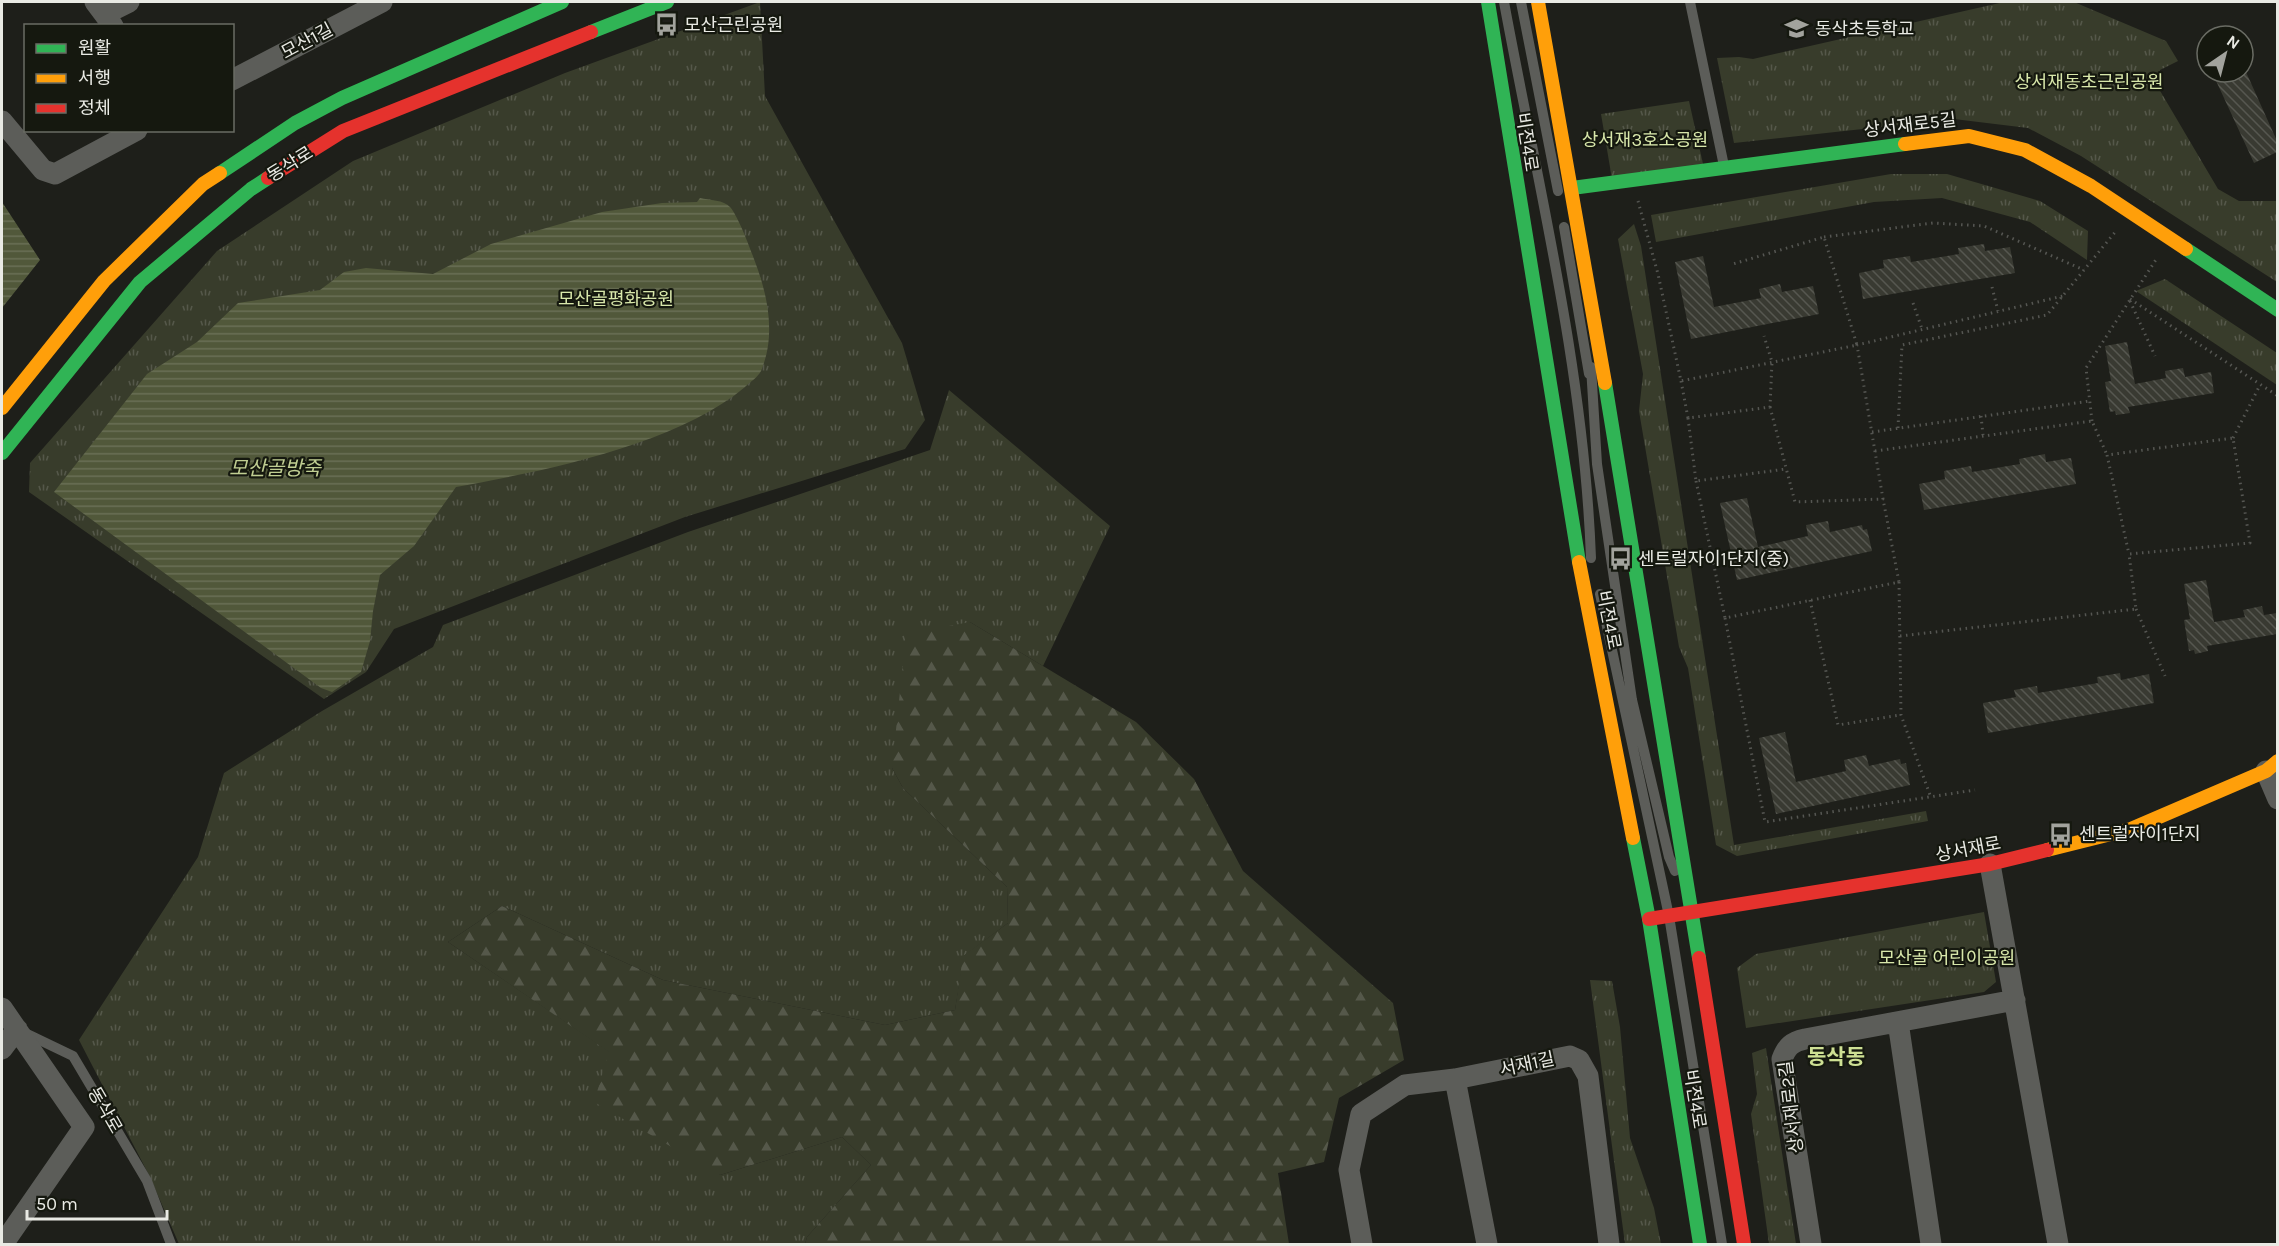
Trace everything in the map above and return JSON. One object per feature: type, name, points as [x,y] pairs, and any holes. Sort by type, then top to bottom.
[{"type":"main road","name":"동삭로","points":[[2,408],[104,281],[203,184],[295,123],[342,98],[531,7],[562,2]]},
{"type":"main road","name":"동삭로","points":[[2,453],[140,282],[251,189],[343,131],[544,40],[667,2]]},
{"type":"main road","name":"비전4로","points":[[1488,2],[1518,205],[1576,552],[1649,919],[1700,1245]]},
{"type":"main road","name":"비전4로","points":[[1538,2],[1592,308],[1681,914],[1744,1245]]},
{"type":"main road","points":[[531,7],[544,40]]},
{"type":"main road","name":"상서재로5길","points":[[1572,188],[1969,136],[2025,150],[2091,186],[2277,310]]},
{"type":"main road","name":"상서재로","points":[[1649,919],[1990,864],[2131,829],[2272,766]]},
{"type":"street","points":[[104,14],[129,2]]},
{"type":"street","name":"모산1길","points":[[234,79],[382,2]]},
{"type":"street","points":[[2,121],[43,170],[55,174],[133,132]]},
{"type":"street","points":[[2272,766],[2277,799]]},
{"type":"street","points":[[1990,864],[2058,1245]]},
{"type":"street","name":"상서재로2길","points":[[1811,1245],[1782,1059],[1786,1048],[1794,1041],[2015,1000]]},
{"type":"street","name":"동삭로","points":[[2,1008],[17,1029]]},
{"type":"street","points":[[1898,1022],[1931,1245]]},
{"type":"street","points":[[2,1049],[17,1029],[84,1127],[3,1245]]},
{"type":"street","name":"서재1길","points":[[1455,1079],[1560,1057],[1579,1060],[1588,1076],[1609,1245]]},
{"type":"street","points":[[1362,1245],[1349,1170],[1361,1114],[1404,1085],[1455,1079],[1487,1245]]},
{"type":"lane","points":[[1504,2],[1544,197],[1575,370],[1591,556],[1589,610]]},
{"type":"lane","points":[[1521,2],[1561,207],[1590,381],[1597,464],[1632,700],[1669,857],[1676,874],[1722,1245]]},
{"type":"lane","points":[[1690,2],[1724,167]]},
{"type":"lane","points":[[1590,381],[1592,308]]},
{"type":"lane","points":[[1591,556],[1594,567]]},
{"type":"lane","points":[[1596,579],[1681,914],[1734,1245]]},
{"type":"lane","name":"동삭로","points":[[17,1029],[73,1056],[147,1181],[171,1245]]},
{"type":"path","points":[[1631,180],[1658,274],[1681,381],[1696,481],[1765,822],[1930,795],[1975,790]]},
{"type":"path","points":[[1898,428],[1902,345],[2048,315],[2131,213]]},
{"type":"path","points":[[1733,264],[1824,237],[1933,223],[1984,226],[2084,270]]},
{"type":"path","points":[[1824,237],[1857,345],[1899,582],[1901,715],[1930,795]]},
{"type":"path","points":[[2165,676],[2136,609],[2129,554],[2107,455],[2092,421],[2086,368],[2170,238]]},
{"type":"path","points":[[1992,287],[1998,311]]},
{"type":"path","points":[[1681,381],[1857,345],[2063,296]]},
{"type":"path","points":[[2130,299],[2154,356]]},
{"type":"path","points":[[2130,299],[2277,396]]},
{"type":"path","points":[[1912,303],[1922,329]]},
{"type":"path","points":[[1764,336],[1772,362],[1770,407],[1795,502],[1883,499]]},
{"type":"path","points":[[2129,554],[2250,543],[2233,438],[2260,385]]},
{"type":"path","points":[[1871,432],[2090,401]]},
{"type":"path","points":[[1688,418],[1770,407]]},
{"type":"path","points":[[1981,416],[1983,436]]},
{"type":"path","points":[[1875,451],[2092,421]]},
{"type":"path","points":[[2107,455],[2233,438]]},
{"type":"path","points":[[1696,481],[1786,469]]},
{"type":"path","points":[[1725,618],[1899,582]]},
{"type":"path","points":[[1810,600],[1838,725],[1901,715]]},
{"type":"path","points":[[1900,636],[2136,609]]},
{"type":"green space","name":"모산골평화공원","points":[[760,2],[765,96],[902,343],[925,420],[905,449],[685,517],[394,629],[366,672],[324,699],[29,492],[30,463],[217,251],[353,161],[565,73]]},
{"type":"green space","name":"상서재동초근린공원","points":[[2004,2],[2074,2],[2166,41],[2178,61],[2160,70],[2159,89],[2218,189],[2239,201],[2277,201],[2277,282],[2081,156],[2028,128],[1954,119],[1734,143],[1717,58],[1753,59]]},
{"type":"green space","name":"상서재3호소공원","points":[[1689,101],[1703,164],[1612,179],[1601,114]]},
{"type":"green space","points":[[1891,174],[1947,174],[2040,201],[2088,231],[2087,260],[2030,222],[1942,198],[1874,202],[1656,242],[1651,215]]},
{"type":"green space","points":[[1634,224],[1641,246],[1734,845],[1926,811],[1928,821],[1737,856],[1716,845],[1688,668],[1679,647],[1639,411],[1643,374],[1618,239]]},
{"type":"green space","points":[[2165,279],[2277,353],[2277,385],[2136,291]]},
{"type":"green space","points":[[949,390],[1110,526],[1043,666],[970,622],[892,768],[903,788],[1007,887],[1008,923],[964,956],[955,1010],[885,1025],[663,980],[502,906],[448,942],[610,1052],[720,1175],[842,1137],[871,1165],[807,1237],[805,1244],[179,1244],[150,1177],[79,1040],[198,857],[224,773],[322,711],[433,647],[443,625],[688,532],[930,450]]},
{"type":"green space","points":[[970,622],[1136,722],[1194,779],[1243,871],[1393,1003],[1404,1060],[1339,1098],[1324,1162],[1278,1173],[1289,1244],[805,1244],[807,1237],[871,1165],[842,1137],[720,1175],[594,1102],[609,1052],[448,942],[502,906],[663,980],[885,1025],[955,1010],[963,956],[1008,923],[1007,887],[903,788],[892,768],[906,634]]},
{"type":"green space","name":"모산골 어린이공원","points":[[1984,912],[1996,982],[1984,992],[1746,1028],[1737,968],[1756,954]]},
{"type":"green space","points":[[1590,980],[1612,981],[1620,1027],[1630,1138],[1654,1208],[1661,1244],[1625,1244]]},
{"type":"green space","points":[[1766,1048],[1796,1244],[1769,1244],[1751,1114],[1757,1094],[1752,1053]]},
{"type":"water","name":"모산골방죽","points":[[700,198],[720,202],[730,207],[758,270],[769,320],[768,346],[760,373],[745,387],[716,407],[683,425],[646,440],[568,464],[456,487],[414,546],[380,575],[370,641],[361,672],[332,692],[321,688],[54,492],[147,374],[197,342],[238,303],[320,290],[344,272],[366,268],[433,274],[491,244],[602,212],[662,203],[697,202]]},
{"type":"water","points":[[2,202],[40,260],[2,308]]},
{"type":"building","points":[[2218,84],[2251,84],[2277,141],[2277,152],[2254,163]]},
{"type":"building","points":[[1984,244],[1985,251],[2010,247],[2015,273],[1863,299],[1859,273],[1884,268],[1883,260],[1910,256],[1911,262],[1959,254],[1958,248]]},
{"type":"building","points":[[1703,256],[1714,307],[1761,298],[1759,289],[1780,284],[1782,292],[1813,286],[1819,314],[1691,339],[1675,262]]},
{"type":"building","points":[[2127,342],[2135,384],[2166,378],[2165,371],[2183,368],[2185,377],[2211,372],[2214,393],[2128,407],[2130,413],[2116,415],[2115,411],[2110,412],[2105,382],[2111,381],[2105,346]]},
{"type":"building","points":[[2045,454],[2046,462],[2071,458],[2076,484],[1924,510],[1919,484],[1945,479],[1944,471],[1971,466],[1972,472],[2020,464],[2019,459]]},
{"type":"building","points":[[1747,498],[1758,547],[1808,536],[1806,525],[1828,521],[1830,532],[1862,525],[1863,530],[1867,529],[1872,551],[1737,580],[1720,503]]},
{"type":"building","points":[[2206,580],[2214,622],[2245,617],[2243,610],[2262,606],[2264,615],[2277,613],[2277,634],[2207,646],[2208,651],[2195,654],[2194,650],[2189,651],[2184,620],[2190,619],[2184,584]]},
{"type":"building","points":[[2120,673],[2121,680],[2149,674],[2154,703],[1988,733],[1983,703],[2016,697],[2014,690],[2037,686],[2038,693],[2098,683],[2097,677]]},
{"type":"building","points":[[1785,732],[1796,782],[1846,771],[1844,760],[1866,755],[1869,766],[1900,759],[1901,764],[1906,763],[1910,785],[1776,814],[1759,738]]},
{"type":"traffic: fast","points":[[220,173],[295,123],[342,98],[562,2]]},
{"type":"traffic: fast","points":[[591,32],[667,2]]},
{"type":"traffic: fast","points":[[1488,2],[1579,562]]},
{"type":"traffic: fast","points":[[1572,188],[1905,144]]},
{"type":"traffic: fast","points":[[2,453],[140,282],[251,189],[268,178]]},
{"type":"traffic: fast","points":[[2186,249],[2278,310]]},
{"type":"traffic: fast","points":[[1605,383],[1699,958]]},
{"type":"traffic: fast","points":[[1633,838],[1649,919],[1700,1244]]},
{"type":"traffic: slow","points":[[1538,2],[1605,383]]},
{"type":"traffic: slow","points":[[1905,144],[1969,136],[2025,150],[2091,186],[2186,249]]},
{"type":"traffic: slow","points":[[2,408],[104,281],[203,184],[220,173]]},
{"type":"traffic: slow","points":[[1579,562],[1633,838]]},
{"type":"traffic: slow","points":[[2047,850],[2131,829],[2266,771],[2278,761]]},
{"type":"traffic: jam","points":[[268,178],[343,131],[591,32]]},
{"type":"traffic: jam","points":[[1649,919],[1990,864],[2047,850]]},
{"type":"traffic: jam","points":[[1699,958],[1744,1244]]},
{"type":"place","name":"모산근린공원","points":[[666,25]]},
{"type":"place","name":"동삭초등학교","points":[[1797,29]]},
{"type":"place","name":"센트럴자이1단지(중)","points":[[1620,559]]},
{"type":"place","name":"센트럴자이1단지","points":[[2061,834]]},
{"type":"district","name":"동삭동","points":[[1836,1057]]}]
